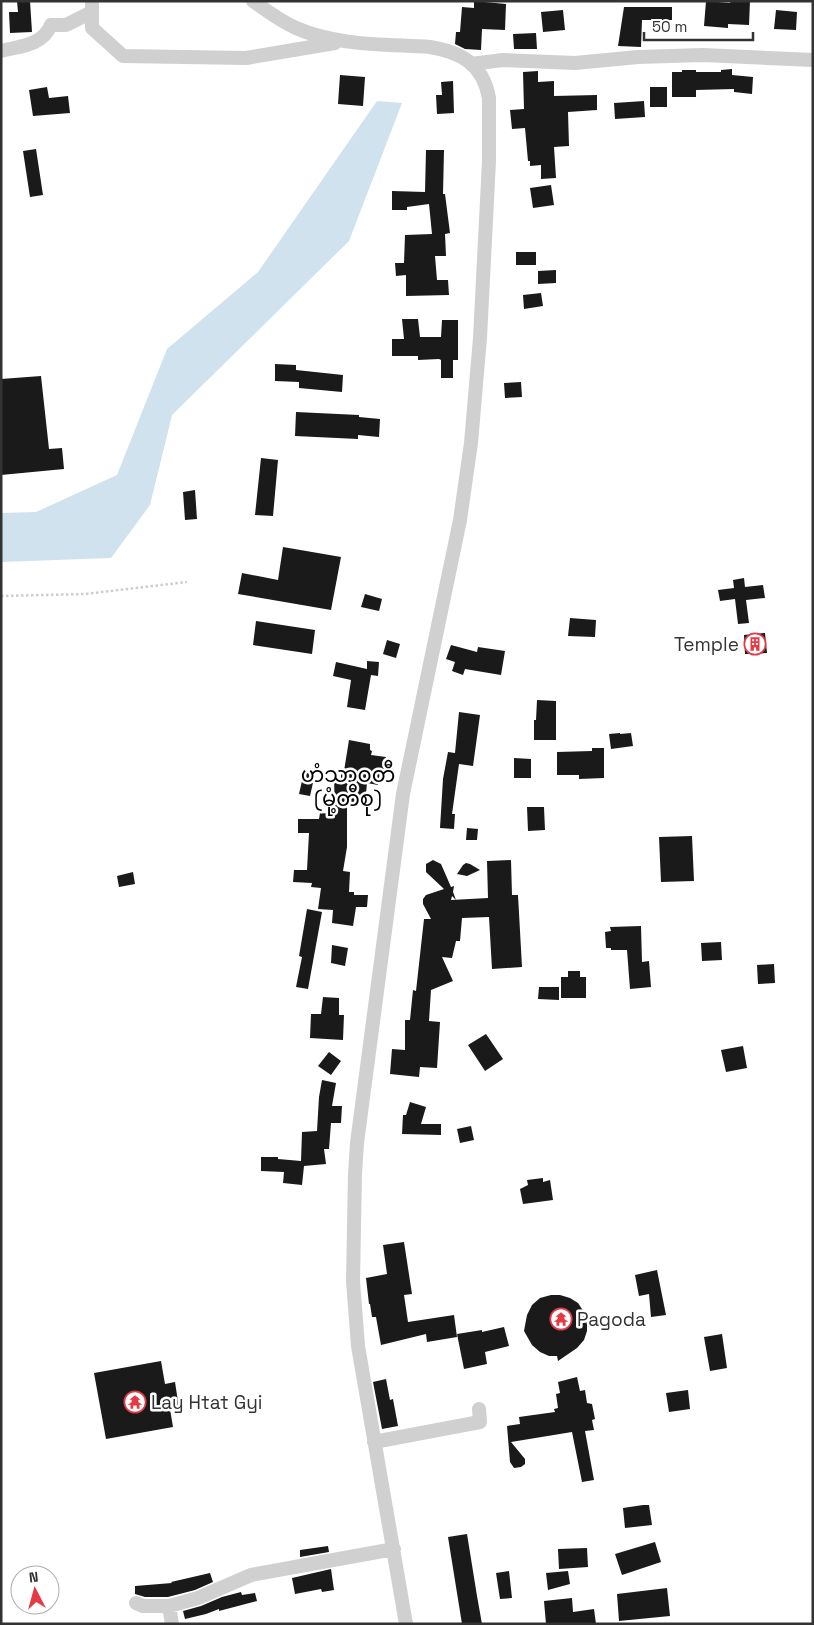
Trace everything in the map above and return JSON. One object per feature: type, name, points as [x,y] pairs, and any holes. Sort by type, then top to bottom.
[{"type":"street","points":[[253,1],[293,27],[325,38],[446,50],[457,53],[482,76],[487,88],[489,161],[480,338],[471,443],[460,520],[403,794],[357,1143],[355,1174],[353,1281],[358,1346],[406,1624]]},
{"type":"street","points":[[92,6],[92,28],[123,56],[246,58],[348,41]]},
{"type":"street","points":[[1,51],[32,45],[48,33],[51,25],[66,25],[92,6]]},
{"type":"street","points":[[471,64],[503,60],[575,63],[638,57],[703,55],[813,60]]},
{"type":"street","points":[[374,1442],[480,1422],[479,1409]]},
{"type":"street","points":[[136,1603],[143,1606],[169,1606],[198,1598],[251,1575],[394,1550]]},
{"type":"street","points":[[169,1606],[172,1624]]},
{"type":"path","points":[[1,596],[85,594],[187,582]]},
{"type":"water","points":[[377,101],[402,103],[349,241],[172,415],[150,505],[111,558],[1,562],[1,513],[36,512],[117,475],[167,349],[258,272]]},
{"type":"building","points":[[17,1],[30,1],[32,32],[10,33],[9,12],[18,12]]},
{"type":"building","points":[[474,1],[506,4],[505,30],[482,29],[481,50],[465,49],[455,44],[456,32],[460,32],[462,7],[474,8]]},
{"type":"building","points":[[706,1],[730,3],[731,1],[750,1],[749,25],[728,24],[728,28],[704,26]]},
{"type":"building","points":[[624,7],[672,7],[672,20],[642,20],[641,47],[618,46]]},
{"type":"building","points":[[563,10],[565,30],[543,32],[541,12]]},
{"type":"building","points":[[776,10],[797,12],[796,30],[774,29]]},
{"type":"building","points":[[536,33],[537,49],[514,49],[513,34]]},
{"type":"building","points":[[732,69],[732,75],[753,77],[752,94],[734,92],[734,89],[696,90],[696,97],[672,97],[672,72],[696,70],[696,72],[721,72],[721,70]]},
{"type":"building","points":[[538,71],[538,82],[554,81],[554,96],[597,95],[597,110],[568,112],[569,146],[554,147],[556,178],[541,179],[541,165],[530,166],[530,161],[528,161],[525,128],[512,129],[510,110],[524,109],[523,72]]},
{"type":"building","points":[[340,75],[365,77],[363,106],[338,104]]},
{"type":"building","points":[[453,81],[454,113],[437,114],[436,95],[442,95],[441,82]]},
{"type":"building","points":[[47,87],[49,98],[68,96],[70,113],[33,116],[29,90]]},
{"type":"building","points":[[650,87],[667,87],[667,107],[650,107]]},
{"type":"building","points":[[644,101],[645,117],[615,119],[614,103]]},
{"type":"building","points":[[36,149],[43,195],[30,197],[23,151]]},
{"type":"building","points":[[426,150],[444,150],[443,194],[445,194],[450,233],[445,234],[446,256],[435,256],[437,280],[448,280],[449,295],[406,296],[406,275],[396,276],[395,263],[404,263],[405,235],[432,234],[429,204],[407,207],[407,210],[392,210],[392,191],[425,192]]},
{"type":"building","points":[[551,185],[554,205],[533,208],[530,188]]},
{"type":"building","points":[[516,252],[536,252],[536,265],[516,265]]},
{"type":"building","points":[[556,270],[556,283],[538,284],[538,271]]},
{"type":"building","points":[[541,293],[543,306],[524,309],[523,295]]},
{"type":"building","points":[[402,319],[418,319],[420,337],[441,337],[442,320],[458,320],[458,360],[453,360],[453,378],[441,378],[441,360],[439,359],[418,360],[418,356],[392,356],[392,339],[404,339]]},
{"type":"building","points":[[275,364],[296,365],[296,370],[343,375],[342,392],[299,388],[299,382],[275,381]]},
{"type":"building","points":[[41,376],[49,449],[62,448],[64,469],[1,475],[1,379]]},
{"type":"building","points":[[521,382],[522,397],[505,398],[504,383]]},
{"type":"building","points":[[296,412],[359,415],[359,417],[380,419],[379,437],[358,435],[358,439],[295,436]]},
{"type":"building","points":[[261,458],[278,460],[273,516],[255,515]]},
{"type":"building","points":[[195,490],[197,519],[185,520],[183,492]]},
{"type":"building","points":[[283,547],[341,557],[331,610],[238,594],[242,573],[278,580]]},
{"type":"building","points":[[744,578],[745,587],[763,585],[765,598],[746,600],[749,623],[738,624],[735,599],[720,601],[718,590],[734,588],[733,580]]},
{"type":"building","points":[[365,594],[382,599],[379,611],[361,607]]},
{"type":"building","points":[[570,618],[596,620],[595,637],[568,636]]},
{"type":"building","points":[[256,621],[315,630],[312,654],[253,645]]},
{"type":"building","name":"Temple","points":[[765,633],[767,653],[745,654],[744,635]]},
{"type":"building","points":[[387,640],[400,644],[396,658],[383,654]]},
{"type":"building","points":[[451,645],[477,652],[478,647],[505,651],[501,675],[465,669],[463,675],[452,671],[455,662],[446,659]]},
{"type":"building","points":[[367,661],[379,662],[378,676],[371,675],[365,710],[347,707],[351,680],[333,676],[336,662],[367,669]]},
{"type":"building","points":[[537,700],[556,701],[556,740],[534,740]]},
{"type":"building","points":[[459,712],[480,715],[473,766],[459,764],[452,814],[455,814],[454,829],[440,828],[443,779],[448,752],[455,753]]},
{"type":"building","points":[[631,733],[633,746],[611,749],[609,734]]},
{"type":"building","points":[[349,740],[370,744],[371,755],[386,757],[384,771],[380,771],[378,785],[367,783],[365,804],[347,802],[347,847],[343,871],[350,872],[349,892],[354,892],[354,895],[368,895],[367,907],[356,907],[353,926],[332,923],[333,910],[318,909],[321,888],[311,887],[312,883],[293,882],[294,870],[307,870],[309,833],[298,833],[298,819],[319,819],[320,813],[335,814],[334,778],[341,779],[341,771],[344,771]]},
{"type":"building","points":[[592,748],[604,748],[604,778],[579,779],[579,775],[557,775],[557,752],[592,751]]},
{"type":"building","points":[[514,758],[531,759],[531,778],[514,778]]},
{"type":"building","points":[[304,772],[315,774],[310,796],[299,794]]},
{"type":"building","points":[[527,807],[544,807],[545,830],[528,831]]},
{"type":"building","points":[[467,828],[478,829],[477,840],[466,840]]},
{"type":"building","points":[[692,836],[694,881],[661,882],[659,837]]},
{"type":"building","points":[[433,860],[441,864],[451,887],[454,886],[453,892],[456,900],[488,898],[487,861],[511,860],[512,895],[518,895],[522,967],[492,969],[489,917],[462,918],[460,941],[456,941],[452,958],[442,957],[453,981],[431,990],[429,1021],[440,1022],[437,1068],[420,1067],[419,1077],[390,1074],[392,1049],[405,1050],[405,1020],[410,1020],[413,990],[416,991],[424,919],[431,919],[423,904],[423,899],[426,895],[444,889],[426,872],[426,864]]},
{"type":"building","points":[[466,863],[480,870],[467,876],[457,874]]},
{"type":"building","points":[[133,872],[135,884],[119,887],[117,876]]},
{"type":"building","points":[[307,909],[322,912],[308,989],[296,987],[302,957],[299,956]]},
{"type":"building","points":[[641,926],[642,962],[649,961],[651,987],[630,989],[627,950],[611,950],[611,948],[606,948],[605,932],[611,931],[610,927]]},
{"type":"building","points":[[721,942],[722,960],[702,961],[701,943]]},
{"type":"building","points":[[332,945],[348,948],[345,966],[331,963]]},
{"type":"building","points":[[774,964],[775,983],[758,984],[757,965]]},
{"type":"building","points":[[568,971],[580,971],[580,977],[586,977],[586,998],[561,998],[561,977],[568,977]]},
{"type":"building","points":[[539,987],[559,987],[559,1000],[538,999]]},
{"type":"building","points":[[323,997],[339,998],[339,1015],[344,1015],[343,1040],[310,1038],[311,1014],[321,1014]]},
{"type":"building","points":[[486,1034],[503,1059],[485,1071],[468,1045]]},
{"type":"building","points":[[743,1046],[747,1068],[726,1072],[721,1050]]},
{"type":"building","points":[[329,1052],[341,1061],[331,1075],[318,1066]]},
{"type":"building","points":[[322,1080],[336,1083],[332,1106],[342,1106],[341,1123],[331,1123],[329,1149],[324,1149],[326,1164],[304,1166],[302,1185],[283,1183],[284,1172],[261,1171],[261,1157],[278,1157],[278,1159],[301,1161],[302,1132],[317,1131]]},
{"type":"building","points":[[410,1102],[426,1107],[421,1124],[441,1124],[441,1135],[402,1134],[403,1115],[406,1115]]},
{"type":"building","points":[[471,1126],[474,1140],[460,1143],[457,1129]]},
{"type":"building","points":[[543,1178],[543,1182],[550,1180],[553,1200],[523,1204],[520,1189],[528,1185],[527,1180]]},
{"type":"building","points":[[404,1242],[412,1294],[404,1295],[408,1322],[454,1315],[457,1337],[427,1342],[426,1334],[381,1345],[376,1317],[372,1317],[369,1304],[366,1278],[387,1274],[383,1245]]},
{"type":"building","points":[[657,1270],[666,1315],[651,1317],[649,1294],[639,1296],[635,1275]]},
{"type":"building","points":[[560,1295],[578,1303],[587,1321],[587,1331],[584,1340],[577,1348],[558,1361],[557,1356],[549,1356],[540,1352],[532,1345],[524,1331],[527,1315],[532,1305],[540,1298]]},
{"type":"building","points":[[504,1327],[509,1346],[485,1352],[487,1364],[464,1369],[457,1334],[482,1330],[482,1332]]},
{"type":"building","points":[[722,1334],[727,1368],[710,1371],[704,1337]]},
{"type":"building","points":[[161,1361],[165,1384],[175,1382],[179,1408],[170,1409],[173,1427],[106,1439],[94,1373]]},
{"type":"building","points":[[577,1377],[580,1391],[585,1390],[587,1403],[592,1404],[595,1419],[592,1420],[594,1430],[585,1431],[594,1480],[582,1482],[572,1432],[511,1442],[525,1459],[525,1464],[514,1468],[510,1462],[507,1426],[520,1424],[519,1417],[555,1412],[554,1409],[558,1408],[556,1394],[560,1393],[558,1382]]},
{"type":"building","points":[[386,1379],[390,1400],[393,1399],[398,1426],[382,1429],[373,1382]]},
{"type":"building","points":[[688,1390],[690,1409],[669,1412],[666,1393]]},
{"type":"building","points":[[649,1505],[652,1525],[625,1528],[623,1508]]},
{"type":"building","points":[[467,1534],[482,1624],[462,1624],[448,1537]]},
{"type":"building","points":[[655,1542],[661,1562],[622,1575],[615,1554]]},
{"type":"building","points":[[328,1546],[329,1552],[300,1557],[300,1550]]},
{"type":"building","points":[[587,1548],[588,1567],[559,1569],[558,1549]]},
{"type":"building","points":[[331,1569],[334,1590],[322,1592],[321,1589],[295,1594],[292,1578]]},
{"type":"building","points":[[509,1571],[512,1598],[500,1599],[496,1573]]},
{"type":"building","points":[[568,1571],[570,1584],[548,1590],[546,1573]]},
{"type":"building","points":[[210,1573],[213,1582],[195,1590],[168,1597],[145,1597],[135,1594],[135,1586],[172,1583]]},
{"type":"building","points":[[667,1588],[670,1616],[619,1621],[617,1594]]},
{"type":"building","points":[[241,1592],[242,1595],[255,1593],[257,1601],[185,1619],[183,1611]]},
{"type":"building","points":[[572,1598],[573,1612],[594,1609],[596,1624],[546,1624],[544,1601]]},
{"type":"place","name":"Temple","points":[[755,644]]},
{"type":"place","name":"Pagoda","points":[[561,1319]]},
{"type":"place","name":"Lay Htat Gyi","points":[[135,1402]]},
{"type":"district","name":"ဟံသာဝတီ (မုံ့တီစု)","points":[[348,787]]}]
